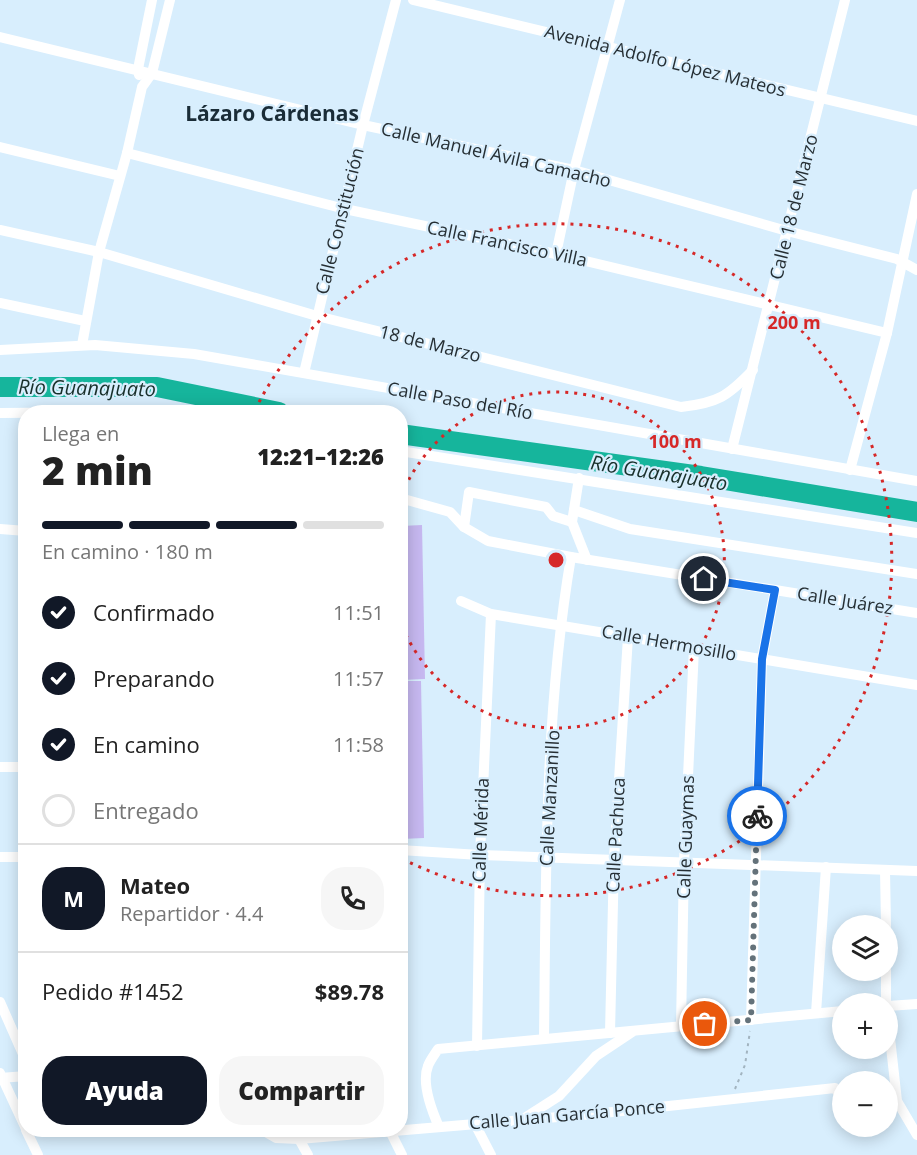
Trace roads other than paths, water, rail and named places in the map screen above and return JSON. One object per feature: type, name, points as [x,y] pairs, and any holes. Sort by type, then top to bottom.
[{"type":"street","points":[[142,87],[138,69],[152,0]]},
{"type":"street","points":[[82,345],[99,252],[127,153],[142,87],[152,73],[170,0]]},
{"type":"street","name":"Calle Constitución","points":[[304,374],[345,209],[363,125],[396,0]]},
{"type":"street","name":"Avenida Adolfo López Mateos","points":[[413,0],[917,121]]},
{"type":"street","points":[[556,254],[574,170],[621,0]]},
{"type":"street","name":"Calle 18 de Marzo","points":[[732,449],[845,0]]},
{"type":"street","name":"Calle Manuel Ávila Camacho","points":[[0,37],[363,125],[574,170],[902,262],[917,270]]},
{"type":"street","points":[[0,147],[120,176]]},
{"type":"street","name":"Calle Francisco Villa","points":[[127,153],[345,209],[556,254],[887,333]]},
{"type":"street","points":[[850,470],[887,333],[917,194]]},
{"type":"street","name":"18 de Marzo","points":[[0,230],[99,252],[317,316],[681,407],[707,404],[723,399],[753,370]]},
{"type":"street","points":[[0,303],[85,321]]},
{"type":"street","name":"Calle Paso del Río","points":[[0,350],[82,345],[194,354],[917,481]]},
{"type":"street","points":[[0,413],[18,413]]},
{"type":"street","points":[[408,452],[917,533]]},
{"type":"street","points":[[579,478],[572,522],[586,560]]},
{"type":"street","points":[[464,527],[469,492],[546,507],[553,516],[572,522]]},
{"type":"street","name":"Calle Juárez","points":[[408,500],[450,512],[464,527],[488,541],[586,560],[917,613]]},
{"type":"street","points":[[574,510],[630,529],[917,574]]},
{"type":"street","points":[[0,529],[18,530]]},
{"type":"street","name":"Calle Manzanillo","points":[[544,1039],[546,856],[559,625],[571,557]]},
{"type":"street","points":[[751,1020],[762,659],[775,590]]},
{"type":"street","name":"Calle Hermosillo","points":[[461,601],[491,614],[917,685]]},
{"type":"street","name":"Calle Mérida","points":[[477,1046],[480,855],[491,614]]},
{"type":"street","name":"Calle Pachuca","points":[[610,1033],[614,860],[628,637]]},
{"type":"street","name":"Calle Guaymas","points":[[681,1026],[684,862],[694,648]]},
{"type":"street","points":[[0,767],[18,767]]},
{"type":"street","points":[[408,850],[480,855],[917,871]]},
{"type":"street","points":[[0,857],[18,857]]},
{"type":"street","points":[[816,1013],[826,867]]},
{"type":"street","points":[[885,870],[886,915]]},
{"type":"street","points":[[0,1002],[18,1043]]},
{"type":"street","points":[[898,1005],[917,1004]]},
{"type":"street","points":[[439,1127],[431,1110],[427,1078],[427,1067],[438,1049],[832,1012]]},
{"type":"street","points":[[521,1120],[559,1096],[610,1045],[638,1029]]},
{"type":"street","points":[[18,1076],[1,1076],[18,1112]]},
{"type":"street","name":"Calle Juan García Ponce","points":[[408,1130],[832,1088]]},
{"type":"street","points":[[898,1109],[917,1135]]},
{"type":"street","points":[[475,1124],[491,1155]]},
{"type":"street","points":[[30,1137],[38,1155]]},
{"type":"street","name":"Calle Juan García Ponce","points":[[274,1137],[299,1139],[322,1137]]},
{"type":"street","points":[[393,1137],[402,1155]]},
{"type":"street","points":[[299,1139],[308,1155]]},
{"type":"waterway","name":"Río Guanajuato","points":[[0,387],[157,387],[245,405]]},
{"type":"waterway","name":"Río Guanajuato","points":[[408,435],[701,476],[917,512]]},
{"type":"district","name":"Lázaro Cárdenas","points":[[272,114]]}]
